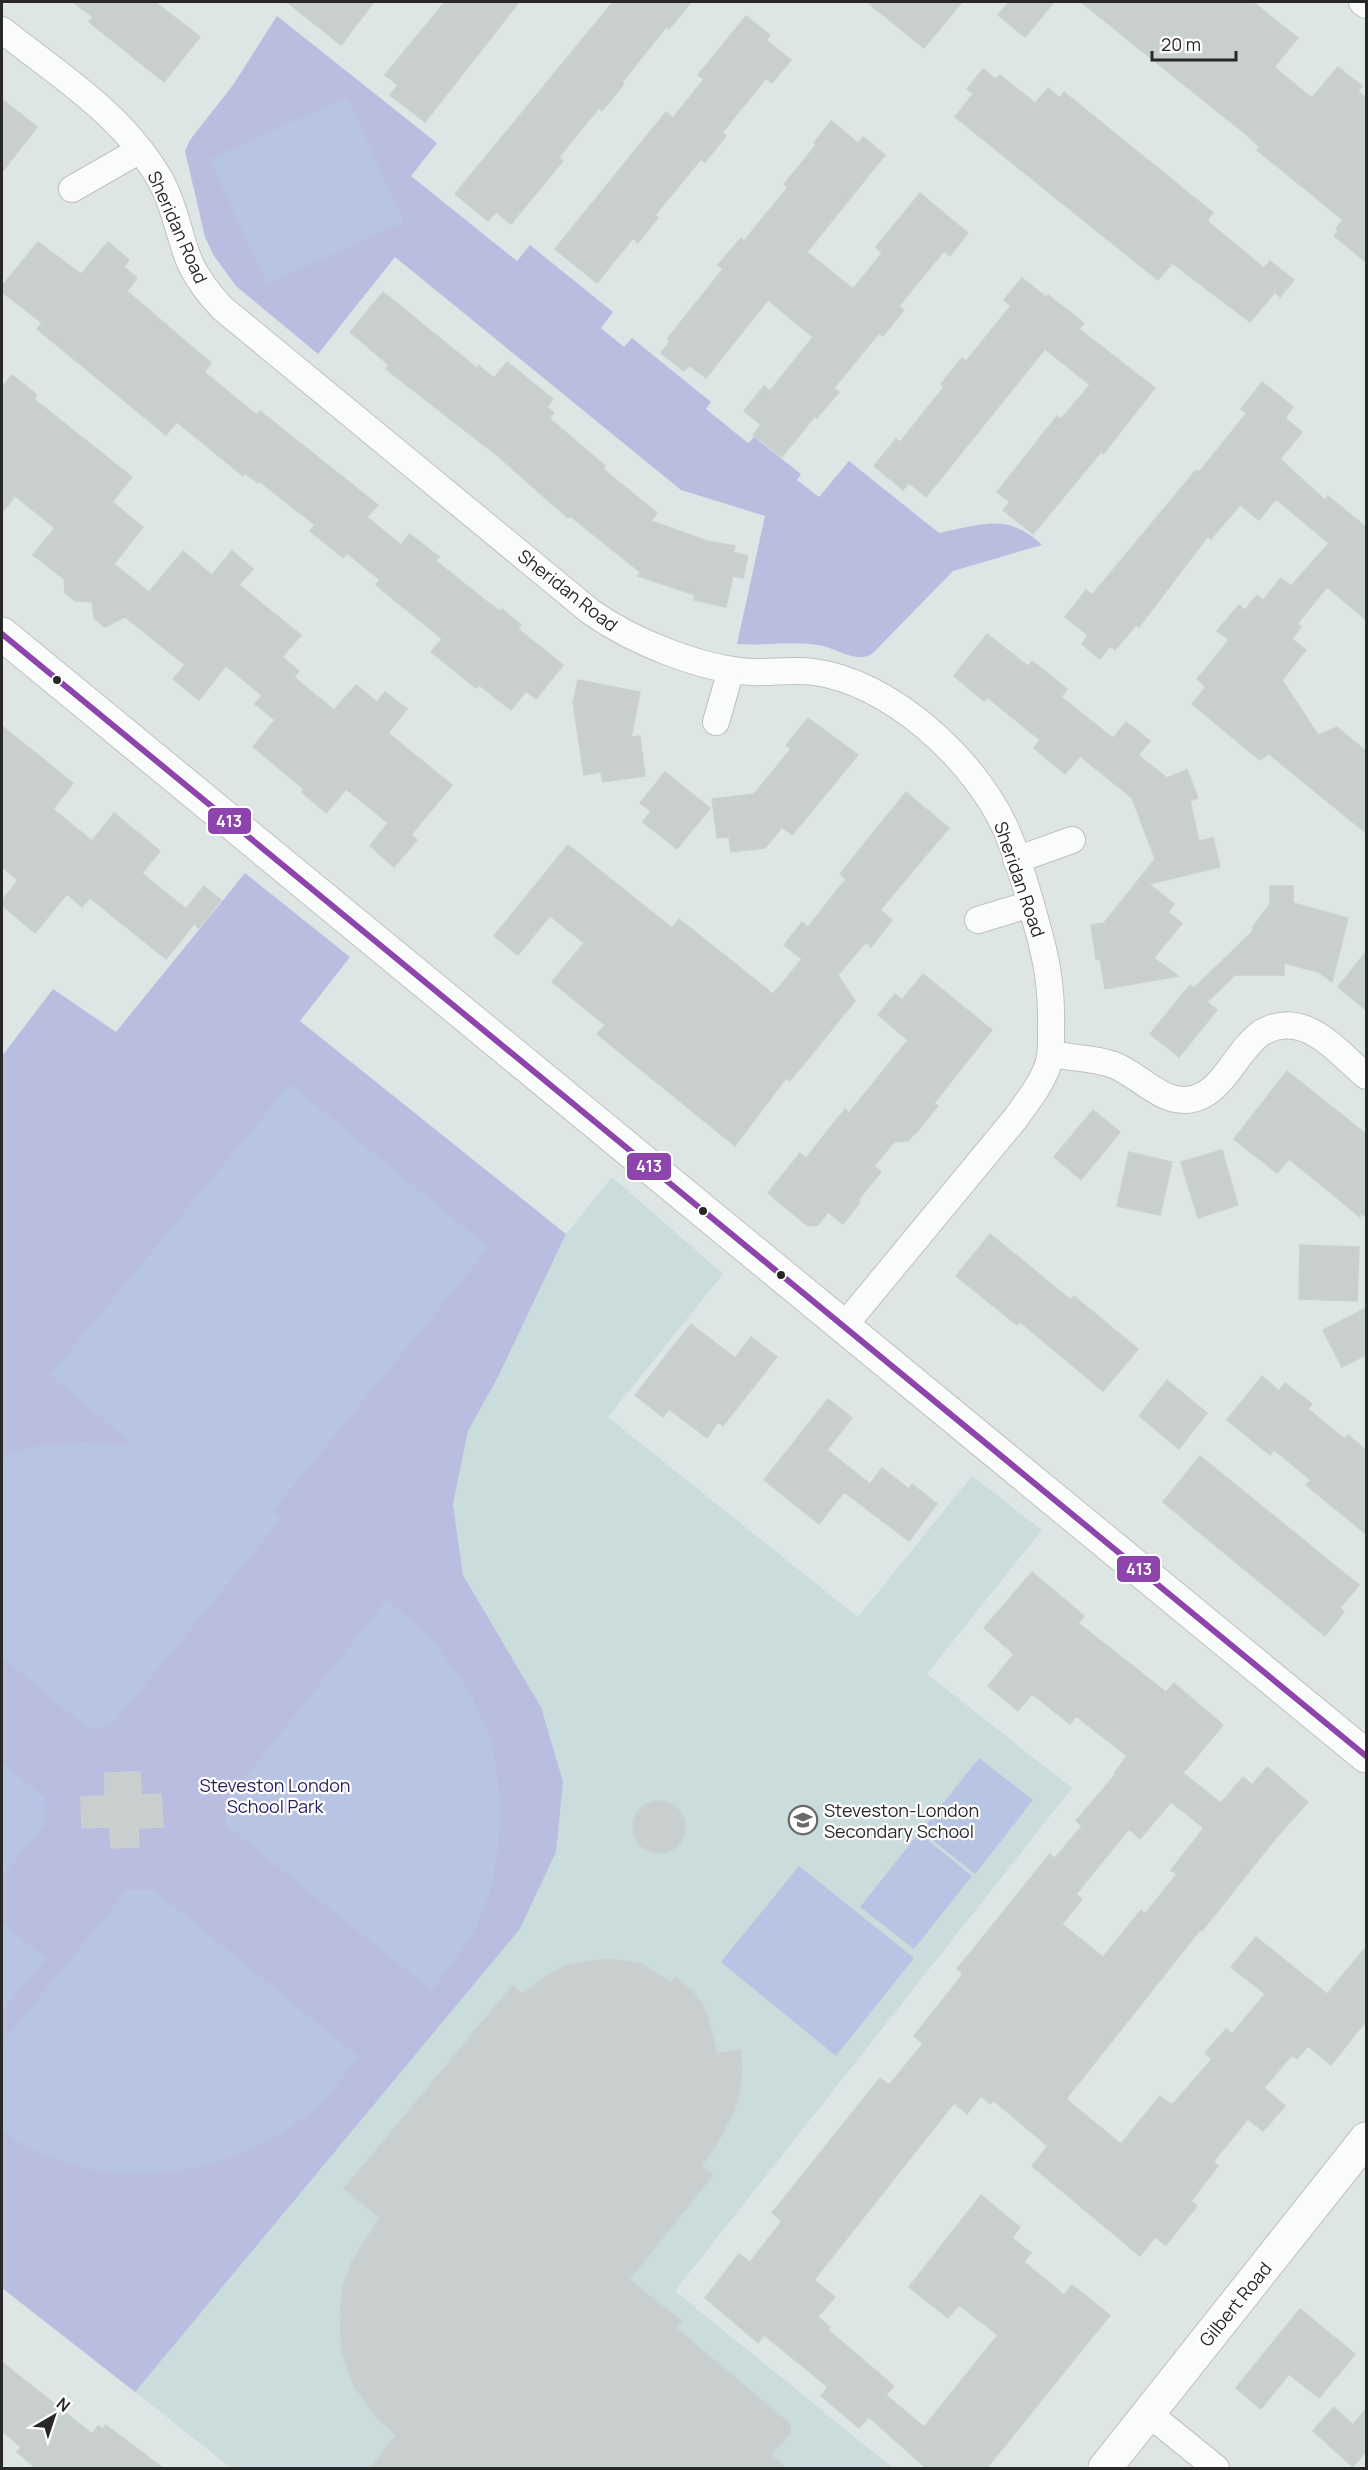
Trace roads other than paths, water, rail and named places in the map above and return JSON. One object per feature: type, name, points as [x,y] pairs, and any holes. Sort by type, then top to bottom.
[{"type":"street","points":[[1362,2],[1366,5]]},
{"type":"street","name":"Sheridan Road","points":[[2,30],[95,101],[117,121],[140,150],[167,193],[190,263],[210,296],[233,318],[605,621],[653,646],[731,670],[806,671],[828,674],[865,687],[898,707],[932,733],[972,775],[996,810],[1016,860],[1030,904],[1050,981],[1051,1054],[1040,1083],[1015,1119],[844,1326]]},
{"type":"street","points":[[72,189],[140,150]]},
{"type":"street","points":[[2,634],[1366,1756]]},
{"type":"street","points":[[716,722],[731,670]]},
{"type":"street","points":[[1016,860],[1072,840]]},
{"type":"street","points":[[978,920],[1030,904]]},
{"type":"street","points":[[1051,1054],[1112,1064],[1158,1094],[1182,1099],[1194,1098],[1206,1093],[1215,1085],[1261,1033],[1269,1028],[1290,1024],[1299,1025],[1316,1034],[1366,1076]]},
{"type":"street","name":"Gilbert Road","points":[[1105,2469],[1366,2139]]},
{"type":"street","points":[[1148,2413],[1216,2469]]},
{"type":"place","name":"Steveston-London Secondary School","points":[[803,1820]]},
{"type":"park label","name":"Steveston London School Park","points":[[275,1795]]}]
